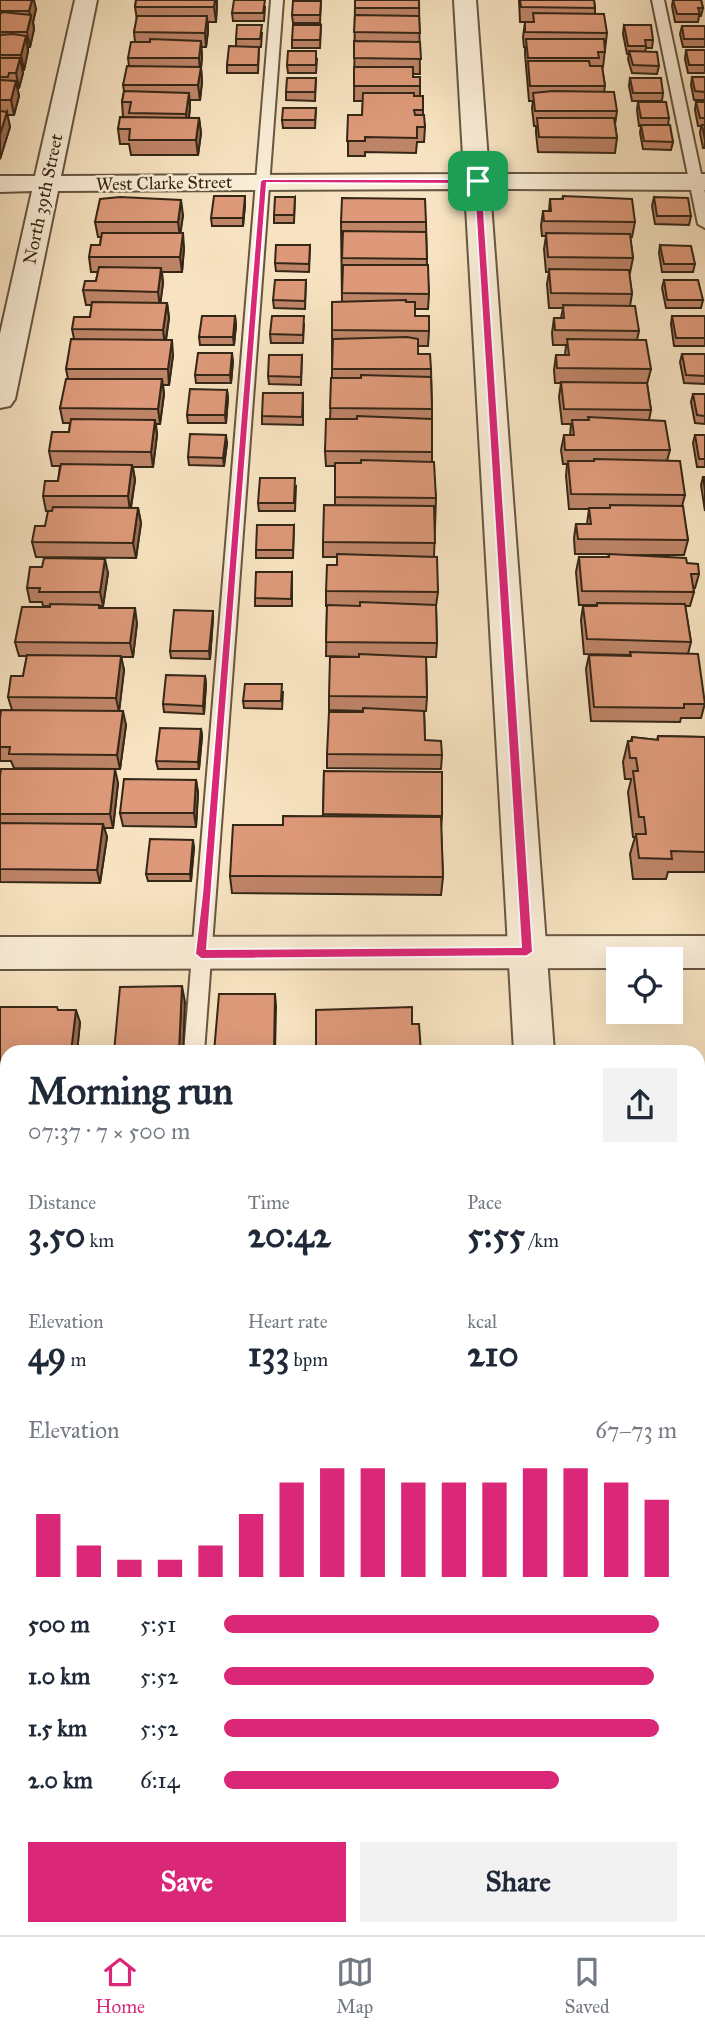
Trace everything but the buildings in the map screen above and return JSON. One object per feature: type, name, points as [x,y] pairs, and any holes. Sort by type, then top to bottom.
[{"type":"street","name":"North 39th Street","points":[[0,398],[86,0]]},
{"type":"street","points":[[465,0],[534,1045]]},
{"type":"street","name":"West Clarke Street","points":[[0,184],[263,181],[701,182]]},
{"type":"street","points":[[0,953],[705,952]]},
{"type":"lane","points":[[194,1045],[278,0]]},
{"type":"lane","points":[[658,0],[701,182],[705,224]]},
{"type":"route","points":[[263,181],[478,181],[527,952],[201,954],[205,901],[208,895],[263,181]]}]
